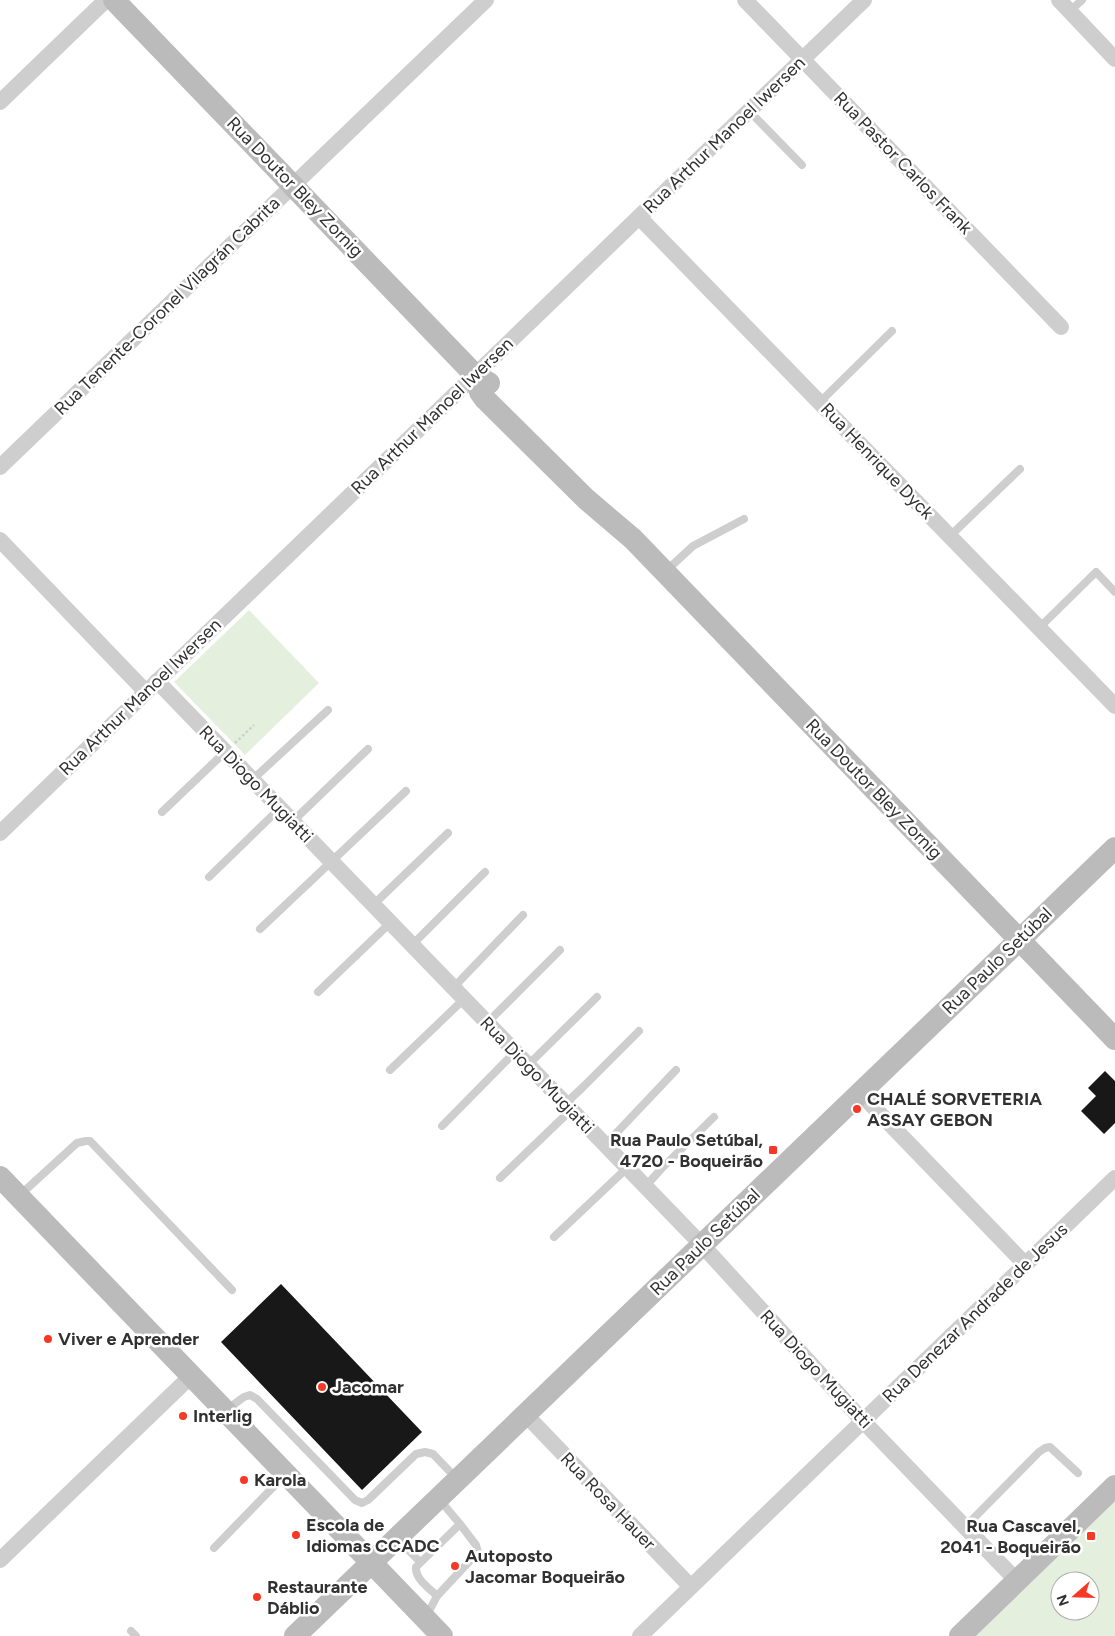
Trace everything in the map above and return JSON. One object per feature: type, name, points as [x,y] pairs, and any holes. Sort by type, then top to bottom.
[{"type":"main road","name":"Rua Doutor Bley Zornig","points":[[114,0],[475,375],[480,392],[485,399],[596,508],[633,539],[1115,1039]]},
{"type":"main road","name":"Rua Paulo Setúbal","points":[[295,1636],[1115,848]]},
{"type":"main road","points":[[7,1189],[226,1411],[433,1628]]},
{"type":"main road","points":[[960,1636],[1115,1486]]},
{"type":"street","points":[[0,102],[106,0]]},
{"type":"street","name":"Rua Tenente-Coronel Vilagrán Cabrita","points":[[0,467],[486,0]]},
{"type":"street","name":"Rua Pastor Carlos Frank","points":[[745,0],[1061,326]]},
{"type":"street","name":"Rua Arthur Manoel Iwersen","points":[[0,833],[864,0]]},
{"type":"street","points":[[1070,4],[1115,59]]},
{"type":"street","name":"Rua Henrique Dyck","points":[[640,217],[1115,706]]},
{"type":"street","name":"Rua Diogo Mugiatti","points":[[0,540],[152,687],[225,752],[280,808],[702,1245],[863,1421],[1017,1580]]},
{"type":"street","points":[[860,1093],[1025,1264]]},
{"type":"street","name":"Rua Denezar Andrade de Jesus","points":[[640,1636],[1115,1178]]},
{"type":"street","points":[[0,1560],[192,1376]]},
{"type":"street","name":"Rua Rosa Hauer","points":[[525,1414],[691,1587]]},
{"type":"lane","points":[[750,110],[802,165]]},
{"type":"lane","points":[[820,402],[892,331]]},
{"type":"lane","points":[[950,536],[1020,468]]},
{"type":"lane","points":[[664,572],[693,546],[744,519]]},
{"type":"lane","points":[[1040,628],[1096,572],[1115,592]]},
{"type":"lane","points":[[252,780],[328,710]]},
{"type":"lane","points":[[292,822],[368,749]]},
{"type":"lane","points":[[162,812],[225,752]]},
{"type":"lane","points":[[260,929],[406,791]]},
{"type":"lane","points":[[209,876],[280,808]]},
{"type":"lane","points":[[373,905],[448,833]]},
{"type":"lane","points":[[412,945],[485,872]]},
{"type":"lane","points":[[390,1070],[523,915]]},
{"type":"lane","points":[[318,992],[390,923]]},
{"type":"lane","points":[[488,1024],[560,950]]},
{"type":"lane","points":[[528,1065],[597,998]]},
{"type":"lane","points":[[500,1178],[568,1107],[583,1087],[639,1031]]},
{"type":"lane","points":[[442,1126],[515,1052]]},
{"type":"lane","points":[[605,1145],[676,1070]]},
{"type":"lane","points":[[645,1187],[714,1117]]},
{"type":"lane","points":[[7,1189],[78,1144],[86,1141],[90,1142],[232,1290]]},
{"type":"lane","points":[[554,1237],[627,1168]]},
{"type":"lane","points":[[226,1411],[244,1397],[250,1395],[257,1399],[354,1500],[362,1502],[368,1500],[416,1454],[425,1452],[433,1454],[457,1480]]},
{"type":"lane","points":[[965,1527],[1045,1448],[1050,1448],[1078,1473]]},
{"type":"lane","points":[[214,1548],[286,1474]]},
{"type":"lane","points":[[433,1628],[437,1596],[478,1552],[476,1545],[438,1497]]},
{"type":"lane","points":[[437,1596],[424,1584],[416,1572],[416,1567],[460,1524]]},
{"type":"lane","points":[[397,1538],[420,1562]]},
{"type":"path","points":[[225,752],[254,725]]},
{"type":"green space","points":[[249,610],[319,683],[245,755],[174,682]]},
{"type":"green space","points":[[1115,1481],[1115,1636],[961,1636]]},
{"type":"building","points":[[1105,1071],[1115,1081],[1115,1123],[1104,1134],[1081,1111],[1096,1096],[1088,1088]]},
{"type":"building","name":"Jacomar","points":[[281,1284],[422,1432],[362,1490],[221,1342]]},
{"type":"place","name":"CHALÉ SORVETERIA ASSAY GEBON","points":[[857,1109]]},
{"type":"place","name":"Rua Paulo Setúbal, 4720 - Boqueirão","points":[[773,1150]]},
{"type":"place","name":"Viver e Aprender","points":[[48,1339]]},
{"type":"place","name":"Jacomar","points":[[322,1387]]},
{"type":"place","name":"Interlig","points":[[183,1416]]},
{"type":"place","name":"Karola","points":[[244,1480]]},
{"type":"place","name":"Escola de Idiomas CCADC","points":[[296,1535]]},
{"type":"place","name":"Rua Cascavel, 2041 - Boqueirão","points":[[1091,1536]]},
{"type":"place","name":"Autoposto Jacomar Boqueirão","points":[[455,1566]]},
{"type":"place","name":"Restaurante Dáblio","points":[[257,1597]]}]
